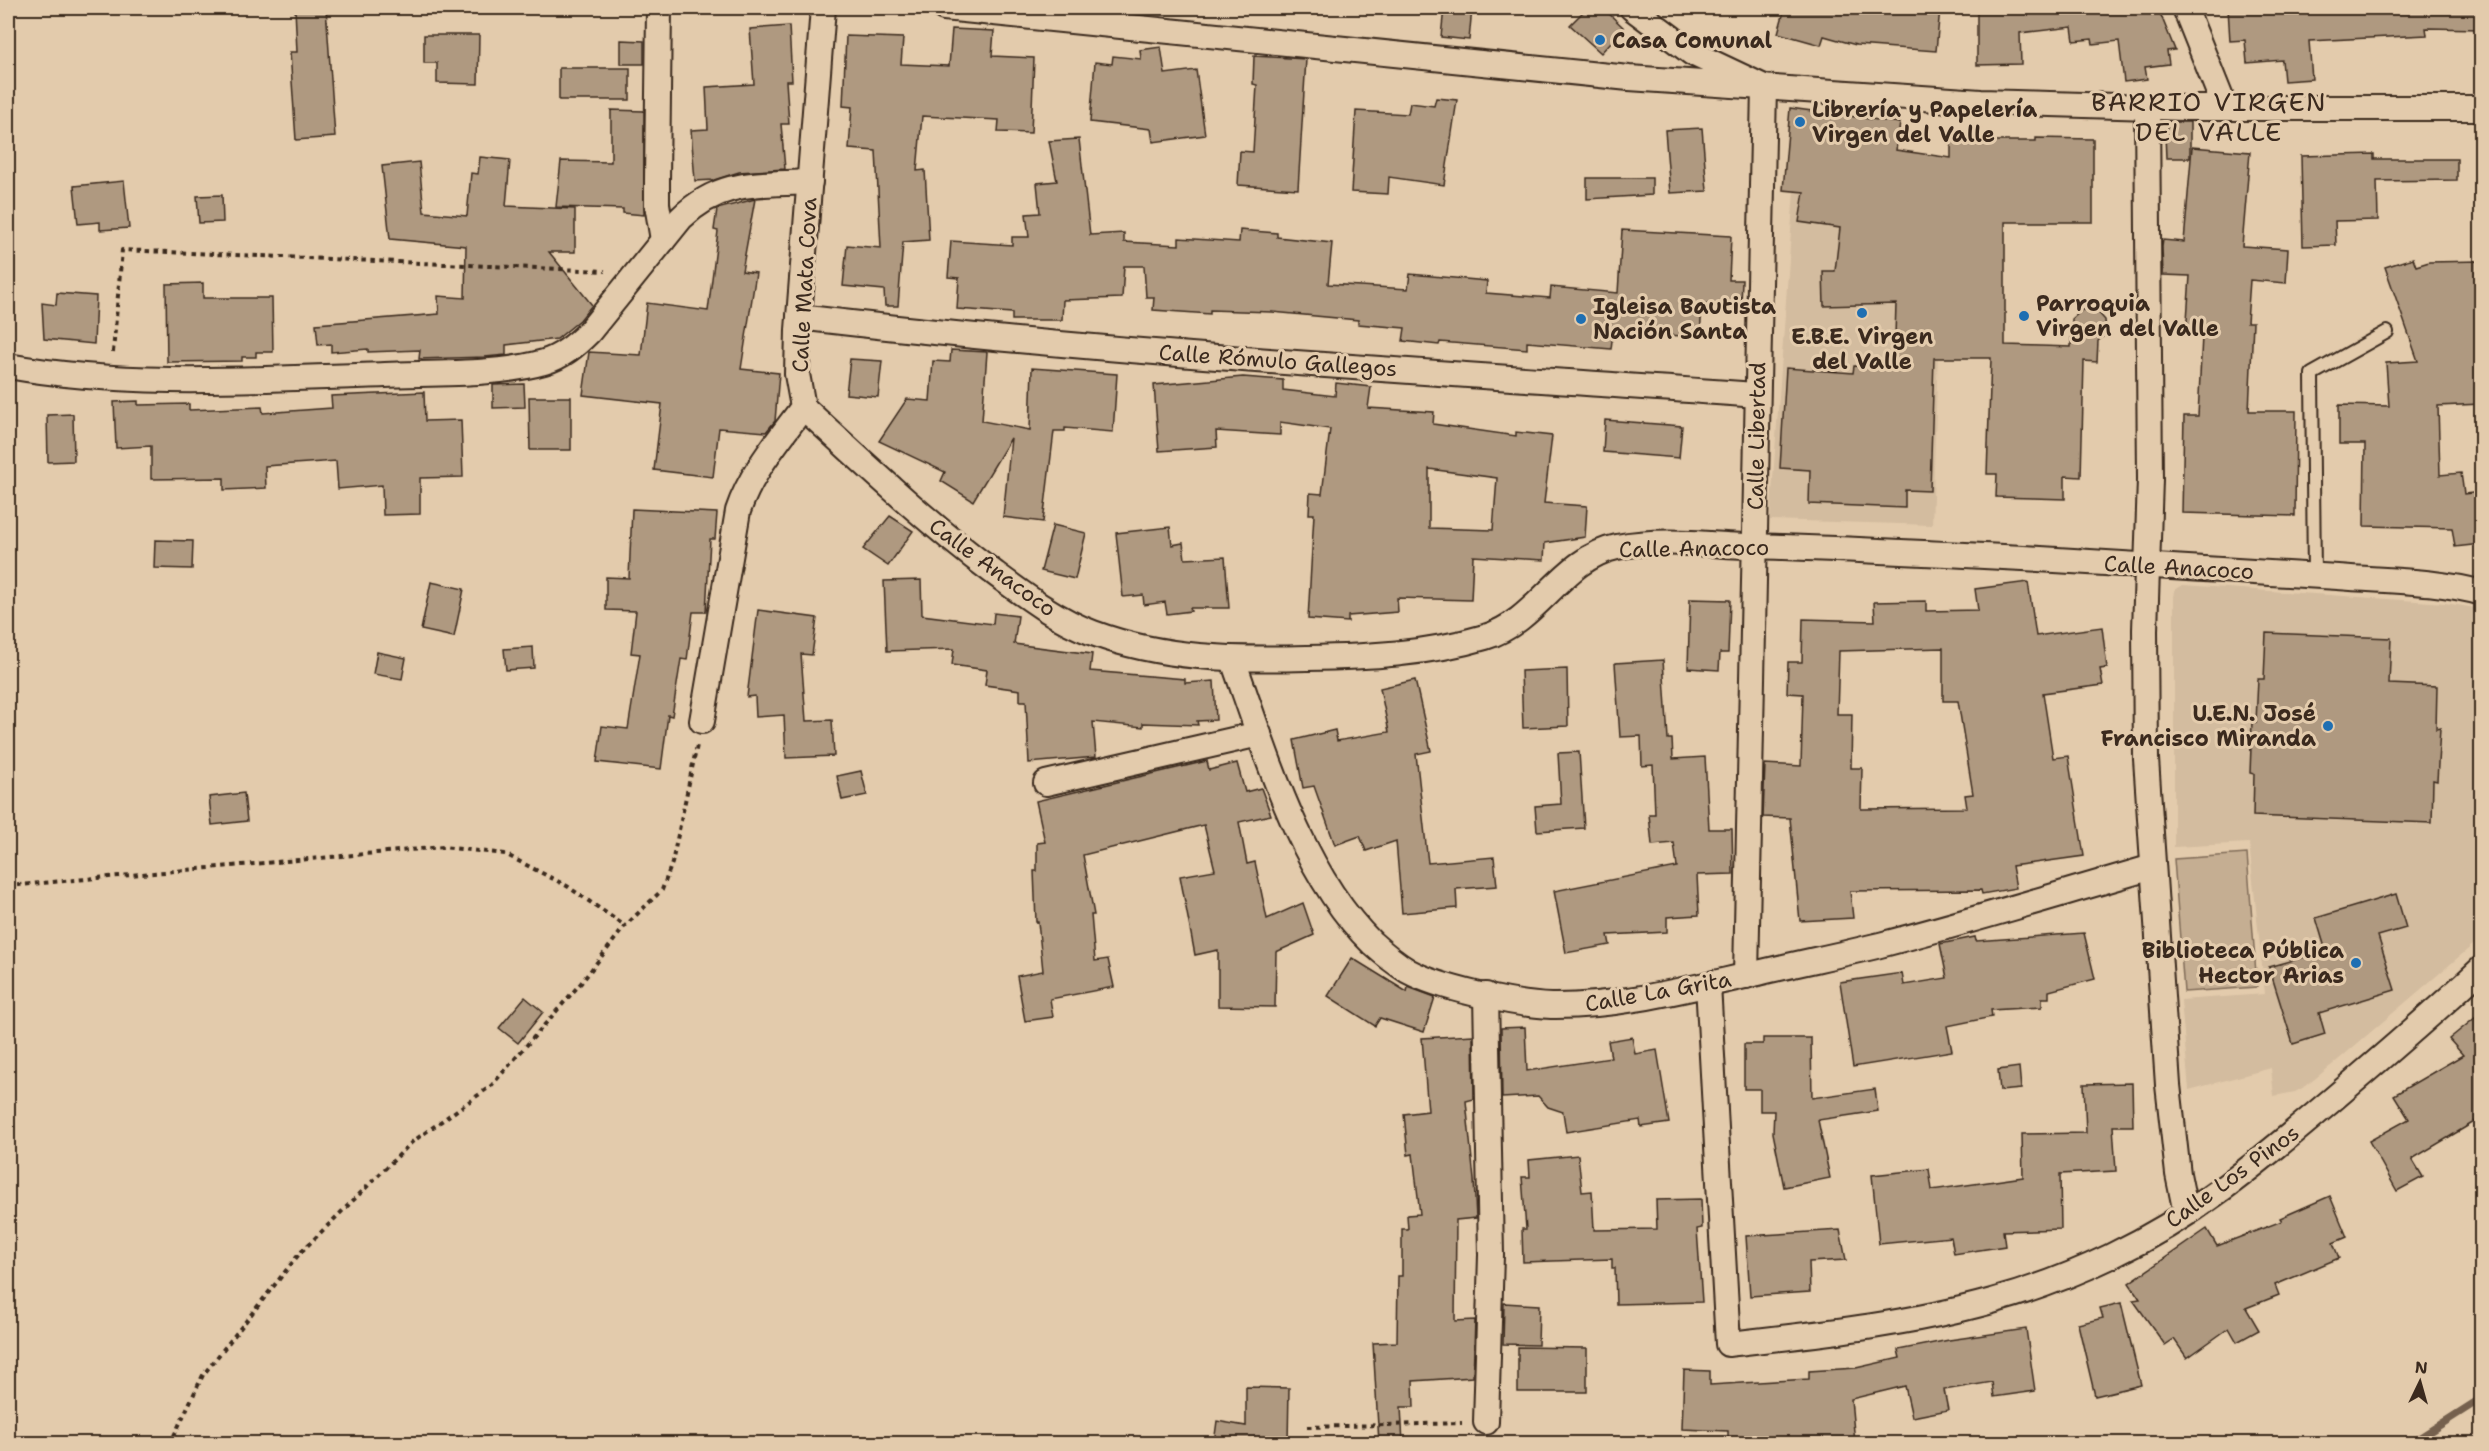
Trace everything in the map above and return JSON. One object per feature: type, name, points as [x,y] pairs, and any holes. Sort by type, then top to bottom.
[{"type":"street","points":[[659,8],[657,204],[663,240]]},
{"type":"street","name":"Calle Mata Cova","points":[[803,407],[797,374],[799,317],[823,8]]},
{"type":"street","points":[[944,8],[1629,78],[1981,102],[2225,108],[2481,108]]},
{"type":"street","points":[[1632,8],[1692,53],[1764,87]]},
{"type":"street","points":[[2185,8],[2225,108]]},
{"type":"street","name":"Calle Libertad","points":[[1746,976],[1764,87]]},
{"type":"street","points":[[2147,107],[2150,479],[2146,759],[2168,1085],[2178,1174],[2186,1213]]},
{"type":"street","points":[[8,366],[39,372],[111,377],[229,380],[478,371],[545,362],[574,347],[695,204],[721,190],[745,186],[810,182]]},
{"type":"street","name":"Calle Rómulo Gallegos","points":[[799,317],[901,329],[1208,356],[1757,395]]},
{"type":"street","points":[[702,721],[738,511],[745,491],[756,472],[803,407]]},
{"type":"street","name":"Calle Anacoco","points":[[803,407],[892,489],[962,549],[1052,612],[1093,633],[1130,644],[1193,657],[1233,660],[1325,658],[1415,652],[1457,644],[1491,635],[1515,622],[1533,609],[1570,571],[1589,557],[1622,546],[1665,543],[1844,548],[2147,565],[2431,585],[2481,593]]},
{"type":"street","name":"Calle La Grita","points":[[1233,660],[1259,734],[1292,816],[1309,853],[1349,919],[1390,959],[1410,972],[1525,1004],[1551,1006],[1637,999],[1746,976],[1880,945],[2153,867]]},
{"type":"street","points":[[1046,783],[1259,734]]},
{"type":"street","name":"Calle Los Pinos","points":[[1708,984],[1728,1344],[1860,1327],[1993,1301],[2078,1271],[2146,1238],[2218,1192],[2281,1143],[2429,1016],[2481,968]]},
{"type":"street","points":[[1486,995],[1491,1255],[1486,1422]]},
{"type":"lane","points":[[2314,576],[2312,374],[2387,332]]},
{"type":"path","points":[[111,377],[122,250],[637,272]]},
{"type":"path","points":[[170,1443],[203,1375],[300,1253],[412,1142],[490,1086],[581,983],[625,926],[662,890],[669,876],[702,721]]},
{"type":"path","points":[[8,886],[443,847],[505,854],[567,886],[625,926]]},
{"type":"path","points":[[1307,1426],[1486,1422]]},
{"type":"shaded area","name":"E.B.E. Virgen del Valle","points":[[1804,188],[1943,207],[1932,525],[1770,520],[1794,191],[1803,193]]},
{"type":"shaded area","name":"U.E.N. José Francisco Miranda","points":[[2183,585],[2445,603],[2481,609],[2481,938],[2338,1060],[2295,1092],[2274,1096],[2271,1068],[2189,1090],[2181,1000],[2265,994],[2249,843],[2174,847],[2174,598],[2175,590]]},
{"type":"shaded area","points":[[2247,854],[2257,987],[2184,992],[2174,859]]},
{"type":"building","points":[[295,8],[326,8],[335,137],[296,140],[290,52],[297,52]]},
{"type":"building","points":[[1444,8],[1472,8],[1469,40],[1441,37]]},
{"type":"building","name":"Casa Comunal","points":[[1587,8],[1603,8],[1624,28],[1601,53],[1570,25]]},
{"type":"building","points":[[1785,8],[1940,8],[1936,51],[1856,45],[1824,36],[1821,45],[1778,33]]},
{"type":"building","points":[[1977,8],[2158,8],[2175,50],[2167,51],[2169,64],[2145,67],[2147,79],[2124,82],[2119,41],[2093,44],[2092,39],[2074,41],[2072,27],[2020,33],[2021,64],[1977,65]]},
{"type":"building","points":[[2228,8],[2481,8],[2481,29],[2426,28],[2427,35],[2309,41],[2312,79],[2284,81],[2282,60],[2247,63],[2245,40],[2230,41]]},
{"type":"building","points":[[789,26],[792,81],[786,81],[789,124],[781,124],[785,169],[739,172],[714,180],[695,181],[691,130],[708,129],[706,87],[754,84],[750,29]]},
{"type":"building","points":[[952,29],[994,31],[992,56],[1034,58],[1031,133],[998,132],[999,120],[922,116],[917,171],[925,170],[929,240],[903,242],[898,306],[885,306],[884,290],[843,286],[847,245],[881,248],[876,151],[849,149],[852,107],[843,106],[846,36],[903,38],[901,64],[949,66]]},
{"type":"building","points":[[424,35],[479,35],[478,84],[437,83],[437,63],[424,63]]},
{"type":"building","points":[[621,40],[644,41],[644,64],[621,64]]},
{"type":"building","points":[[1161,47],[1165,74],[1196,70],[1205,135],[1153,142],[1151,129],[1090,122],[1095,62],[1112,64],[1113,56],[1141,59],[1140,50]]},
{"type":"building","points":[[1254,56],[1306,59],[1298,189],[1238,185],[1240,151],[1253,152],[1257,85],[1253,84]]},
{"type":"building","points":[[559,68],[630,68],[630,100],[559,100]]},
{"type":"building","points":[[1436,98],[1457,100],[1444,185],[1389,177],[1388,194],[1351,192],[1356,111],[1408,114],[1410,103],[1434,106]]},
{"type":"building","points":[[1790,108],[1900,123],[1896,150],[1951,158],[1951,141],[2036,141],[2036,138],[2093,139],[2093,222],[2005,222],[2005,345],[2071,347],[2072,319],[2082,310],[2096,310],[2105,320],[2106,334],[2098,341],[2097,362],[2084,361],[2081,477],[2065,476],[2065,499],[1996,497],[1997,474],[1987,474],[1991,358],[1934,358],[1930,491],[1905,490],[1905,508],[1809,504],[1810,470],[1780,468],[1786,368],[1853,373],[1854,366],[1894,367],[1896,304],[1824,306],[1823,271],[1835,271],[1840,228],[1799,222],[1804,192],[1783,190]]},
{"type":"building","points":[[611,110],[644,111],[644,215],[623,213],[623,209],[556,207],[561,161],[611,162]]},
{"type":"building","points":[[2168,122],[2190,122],[2190,158],[2166,158],[2165,134]]},
{"type":"building","points":[[1702,128],[1707,191],[1670,193],[1665,130]]},
{"type":"building","points":[[1079,139],[1090,235],[1124,233],[1124,242],[1179,245],[1179,238],[1239,242],[1240,230],[1277,233],[1277,237],[1332,243],[1328,284],[1408,289],[1410,274],[1487,281],[1486,293],[1550,298],[1551,287],[1618,293],[1622,230],[1731,236],[1729,280],[1742,280],[1741,305],[1702,304],[1700,337],[1613,332],[1611,349],[1527,342],[1527,349],[1440,342],[1439,345],[1403,341],[1405,328],[1358,324],[1358,320],[1272,312],[1210,310],[1210,314],[1153,310],[1154,297],[1146,297],[1144,266],[1124,266],[1122,298],[1063,300],[1062,320],[1012,320],[1012,313],[957,309],[959,278],[948,277],[951,241],[1012,245],[1012,237],[1029,237],[1026,214],[1040,213],[1037,183],[1057,181],[1049,141]]},
{"type":"building","points":[[2192,147],[2250,152],[2242,246],[2288,249],[2286,283],[2250,280],[2247,322],[2253,322],[2249,411],[2296,411],[2295,516],[2182,513],[2184,416],[2198,416],[2202,336],[2186,335],[2190,276],[2163,275],[2162,247],[2163,240],[2184,242]]},
{"type":"building","points":[[2374,154],[2374,159],[2457,159],[2457,180],[2377,181],[2378,220],[2335,221],[2336,245],[2303,246],[2301,156]]},
{"type":"building","points":[[480,157],[510,160],[506,206],[575,209],[575,252],[549,252],[592,305],[580,320],[557,339],[506,345],[506,355],[419,359],[420,350],[368,352],[368,349],[331,352],[331,344],[318,345],[316,324],[439,314],[438,296],[465,298],[466,246],[390,239],[382,166],[419,162],[424,212],[467,216],[471,173],[478,174]]},
{"type":"building","points":[[1587,178],[1652,178],[1652,195],[1587,199]]},
{"type":"building","points":[[124,181],[129,228],[100,230],[100,222],[78,224],[74,186]]},
{"type":"building","points":[[222,195],[223,222],[199,223],[197,196]]},
{"type":"building","points":[[755,199],[742,271],[756,273],[741,369],[779,373],[775,421],[766,432],[719,428],[713,477],[654,470],[662,404],[583,395],[589,352],[641,355],[647,303],[708,311],[718,231],[714,230],[717,209]]},
{"type":"building","points":[[2413,258],[2416,266],[2429,262],[2481,261],[2481,404],[2438,406],[2440,475],[2461,473],[2464,494],[2481,492],[2481,544],[2455,547],[2452,528],[2364,526],[2365,444],[2339,444],[2339,405],[2389,406],[2386,363],[2418,361],[2385,267]]},
{"type":"building","points":[[203,283],[203,298],[272,298],[273,352],[256,352],[256,357],[242,357],[242,361],[167,362],[166,284]]},
{"type":"building","points":[[57,293],[96,296],[94,344],[44,339],[42,303],[56,305]]},
{"type":"building","points":[[951,350],[987,352],[982,421],[1030,430],[1032,368],[1117,374],[1113,432],[1065,428],[1065,431],[1054,431],[1043,522],[1003,517],[1011,438],[973,501],[941,481],[945,472],[879,441],[907,399],[930,401],[933,361],[950,362]]},
{"type":"building","points":[[850,359],[882,361],[878,397],[846,394]]},
{"type":"building","points":[[1243,377],[1283,380],[1283,390],[1335,396],[1336,383],[1371,387],[1368,408],[1434,412],[1433,424],[1516,436],[1516,432],[1552,436],[1544,503],[1587,506],[1585,537],[1545,543],[1544,560],[1473,556],[1471,600],[1397,598],[1398,612],[1348,616],[1348,622],[1308,619],[1314,514],[1309,514],[1310,493],[1322,494],[1330,429],[1280,422],[1280,435],[1216,431],[1217,447],[1159,451],[1154,385]],"holes":[[[1429,469],[1497,478],[1493,530],[1429,528]]]},
{"type":"building","points":[[524,384],[525,407],[493,408],[493,385]]},
{"type":"building","points":[[424,392],[425,421],[461,420],[463,477],[420,478],[420,514],[383,515],[382,485],[338,489],[336,461],[265,466],[266,488],[224,490],[224,478],[151,479],[151,446],[116,448],[114,402],[138,401],[138,405],[189,404],[189,410],[262,407],[263,413],[332,408],[331,396]]},
{"type":"building","points":[[529,397],[571,397],[571,450],[530,450]]},
{"type":"building","points":[[73,414],[74,461],[48,462],[47,415]]},
{"type":"building","points":[[1605,420],[1682,426],[1679,458],[1603,452]]},
{"type":"building","points":[[632,509],[717,513],[715,539],[710,539],[706,612],[693,612],[687,660],[681,659],[672,716],[668,715],[661,769],[597,762],[602,726],[628,729],[640,654],[631,653],[636,611],[606,610],[606,577],[629,578]]},
{"type":"building","points":[[890,516],[913,531],[888,566],[863,549]]},
{"type":"building","points":[[1053,525],[1086,533],[1075,579],[1041,571]]},
{"type":"building","points":[[1170,527],[1172,545],[1183,543],[1185,559],[1225,557],[1229,608],[1190,608],[1191,611],[1167,614],[1165,602],[1144,605],[1143,595],[1123,597],[1116,533]]},
{"type":"building","points":[[155,540],[193,541],[192,569],[154,568]]},
{"type":"building","points":[[921,580],[922,615],[993,624],[994,613],[1018,616],[1014,644],[1092,654],[1090,671],[1185,679],[1185,683],[1214,681],[1216,720],[1197,721],[1198,725],[1143,723],[1143,727],[1093,722],[1096,757],[1029,763],[1026,701],[1020,701],[1020,690],[985,685],[987,670],[952,665],[954,649],[887,651],[884,581]]},
{"type":"building","points":[[431,582],[464,589],[454,637],[421,630]]},
{"type":"building","points":[[2028,582],[2036,636],[2102,627],[2107,668],[2100,669],[2103,685],[2043,693],[2053,758],[2068,756],[2084,856],[2012,866],[2016,888],[1982,894],[1981,890],[1850,891],[1853,918],[1800,921],[1790,818],[1763,817],[1765,764],[1801,766],[1803,694],[1787,693],[1788,662],[1802,662],[1803,619],[1875,621],[1874,602],[1926,601],[1926,611],[1978,610],[1975,589]],"holes":[[[1943,648],[1943,701],[1958,701],[1973,794],[1965,795],[1967,808],[1861,809],[1862,768],[1851,768],[1852,714],[1837,714],[1839,651]]]},
{"type":"building","points":[[1690,599],[1730,600],[1728,653],[1720,653],[1719,670],[1688,668]]},
{"type":"building","points":[[758,610],[817,618],[812,655],[801,654],[806,721],[832,720],[834,756],[786,758],[784,715],[756,717],[755,696],[747,697]]},
{"type":"building","points":[[2266,633],[2391,638],[2389,684],[2437,686],[2436,729],[2440,728],[2437,781],[2433,780],[2432,823],[2253,816],[2254,774],[2250,773],[2252,721],[2256,722],[2258,679],[2264,679]]},
{"type":"building","points":[[533,647],[534,668],[506,670],[504,649]]},
{"type":"building","points":[[377,652],[406,658],[402,679],[373,674]]},
{"type":"building","points":[[1663,660],[1668,739],[1672,739],[1673,759],[1705,757],[1709,829],[1732,829],[1733,874],[1697,875],[1699,915],[1667,917],[1667,932],[1608,935],[1610,945],[1566,953],[1554,891],[1677,867],[1674,843],[1652,845],[1649,814],[1655,814],[1653,765],[1642,766],[1641,736],[1620,737],[1615,663]]},
{"type":"building","points":[[1567,669],[1568,726],[1523,728],[1521,671]]},
{"type":"building","points":[[1415,680],[1431,751],[1416,754],[1428,863],[1494,857],[1497,886],[1456,889],[1457,908],[1402,913],[1396,841],[1366,851],[1360,836],[1335,845],[1314,786],[1303,788],[1294,740],[1335,730],[1337,741],[1389,732],[1380,688]]},
{"type":"building","points":[[1579,752],[1584,828],[1537,831],[1535,806],[1561,804],[1558,753]]},
{"type":"building","points":[[1207,761],[1209,770],[1237,763],[1245,792],[1261,788],[1271,815],[1239,822],[1247,864],[1255,862],[1267,919],[1303,903],[1314,935],[1276,952],[1275,1007],[1218,1006],[1218,950],[1195,955],[1180,876],[1215,870],[1204,825],[1083,855],[1094,915],[1091,915],[1095,961],[1108,959],[1114,987],[1050,999],[1053,1017],[1025,1021],[1017,976],[1043,971],[1038,922],[1036,922],[1034,871],[1037,871],[1037,843],[1045,842],[1036,801]]},
{"type":"building","points":[[861,771],[867,795],[842,800],[837,776]]},
{"type":"building","points":[[244,793],[247,821],[212,825],[209,797]]},
{"type":"building","name":"Biblioteca Pública Hector Arias","points":[[2396,894],[2406,928],[2378,936],[2395,990],[2319,1013],[2325,1034],[2293,1044],[2269,967],[2326,951],[2316,918]]},
{"type":"building","points":[[2084,933],[2095,979],[2049,991],[2049,998],[2042,998],[2042,1007],[1991,1010],[1992,1017],[1947,1026],[1952,1051],[1853,1067],[1840,982],[1902,973],[1904,985],[1947,978],[1940,944],[1975,937],[1976,941]]},
{"type":"building","points":[[1352,958],[1407,992],[1408,987],[1435,997],[1424,1032],[1380,1018],[1375,1026],[1328,996]]},
{"type":"building","points":[[525,997],[543,1012],[518,1043],[499,1028]]},
{"type":"building","points":[[2481,1013],[2481,1118],[2412,1159],[2423,1177],[2397,1191],[2369,1141],[2409,1119],[2394,1095],[2463,1055],[2449,1039]]},
{"type":"building","points":[[1525,1027],[1527,1071],[1611,1058],[1608,1041],[1632,1037],[1635,1054],[1657,1050],[1669,1123],[1641,1127],[1640,1120],[1566,1132],[1563,1112],[1548,1107],[1538,1096],[1502,1098],[1501,1028]]},
{"type":"building","points":[[1473,1035],[1474,1099],[1466,1101],[1476,1218],[1456,1220],[1455,1321],[1475,1320],[1473,1377],[1413,1381],[1414,1407],[1401,1407],[1403,1443],[1379,1443],[1373,1343],[1397,1342],[1398,1276],[1402,1276],[1402,1229],[1408,1229],[1407,1215],[1420,1214],[1413,1154],[1408,1155],[1404,1114],[1428,1111],[1422,1038]]},
{"type":"building","points":[[1763,1038],[1811,1038],[1812,1098],[1875,1089],[1878,1111],[1818,1120],[1830,1178],[1784,1187],[1773,1133],[1774,1111],[1760,1111],[1760,1089],[1744,1089],[1744,1044],[1763,1044]]},
{"type":"building","points":[[2019,1067],[2021,1089],[2000,1091],[1998,1070]]},
{"type":"building","points":[[2132,1083],[2133,1126],[2113,1126],[2116,1171],[2060,1174],[2061,1229],[2003,1231],[2005,1246],[1954,1254],[1951,1237],[1879,1244],[1872,1175],[1929,1169],[1932,1190],[2023,1177],[2022,1134],[2086,1133],[2084,1084]]},
{"type":"building","points":[[1578,1155],[1582,1192],[1592,1191],[1594,1230],[1657,1229],[1656,1200],[1701,1199],[1702,1228],[1697,1229],[1702,1302],[1616,1304],[1615,1268],[1612,1268],[1612,1259],[1523,1262],[1522,1229],[1526,1229],[1522,1177],[1530,1177],[1529,1160]]},
{"type":"building","points":[[2330,1196],[2347,1237],[2333,1243],[2339,1258],[2275,1285],[2279,1295],[2246,1308],[2259,1330],[2237,1342],[2229,1328],[2187,1358],[2174,1339],[2165,1345],[2133,1300],[2140,1299],[2129,1283],[2207,1229],[2217,1246],[2282,1221],[2280,1218]]},
{"type":"building","points":[[1840,1230],[1846,1260],[1809,1262],[1810,1292],[1750,1296],[1746,1236]]},
{"type":"building","points":[[1504,1303],[1539,1305],[1538,1345],[1503,1344]]},
{"type":"building","points":[[2121,1303],[2141,1385],[2095,1396],[2078,1324],[2103,1318],[2100,1308]]},
{"type":"building","points":[[2026,1329],[2035,1391],[1994,1397],[1992,1382],[1944,1390],[1948,1410],[1912,1417],[1905,1386],[1851,1399],[1855,1443],[1728,1443],[1728,1431],[1682,1429],[1684,1370],[1710,1371],[1710,1385],[1809,1379],[1809,1371],[1856,1368],[1900,1358],[1898,1350]]},
{"type":"building","points":[[1518,1347],[1587,1348],[1587,1392],[1518,1392]]},
{"type":"building","points":[[1246,1387],[1289,1388],[1288,1443],[1214,1443],[1217,1421],[1246,1426]]},
{"type":"waterway","points":[[2410,1444],[2482,1398]]},
{"type":"place","name":"Casa Comunal","points":[[1600,40]]},
{"type":"place","name":"Librería y Papelería Virgen del Valle","points":[[1800,122]]},
{"type":"place","name":"E.B.E. Virgen del Valle","points":[[1862,313]]},
{"type":"place","name":"Parroquia Virgen del Valle","points":[[2024,316]]},
{"type":"place","name":"Igleisa Bautista Nación Santa","points":[[1581,319]]},
{"type":"place","name":"U.E.N. José Francisco Miranda","points":[[2328,726]]},
{"type":"place","name":"Biblioteca Pública Hector Arias","points":[[2356,963]]},
{"type":"district","name":"BARRIO VIRGEN DEL VALLE","points":[[2209,117]]}]
